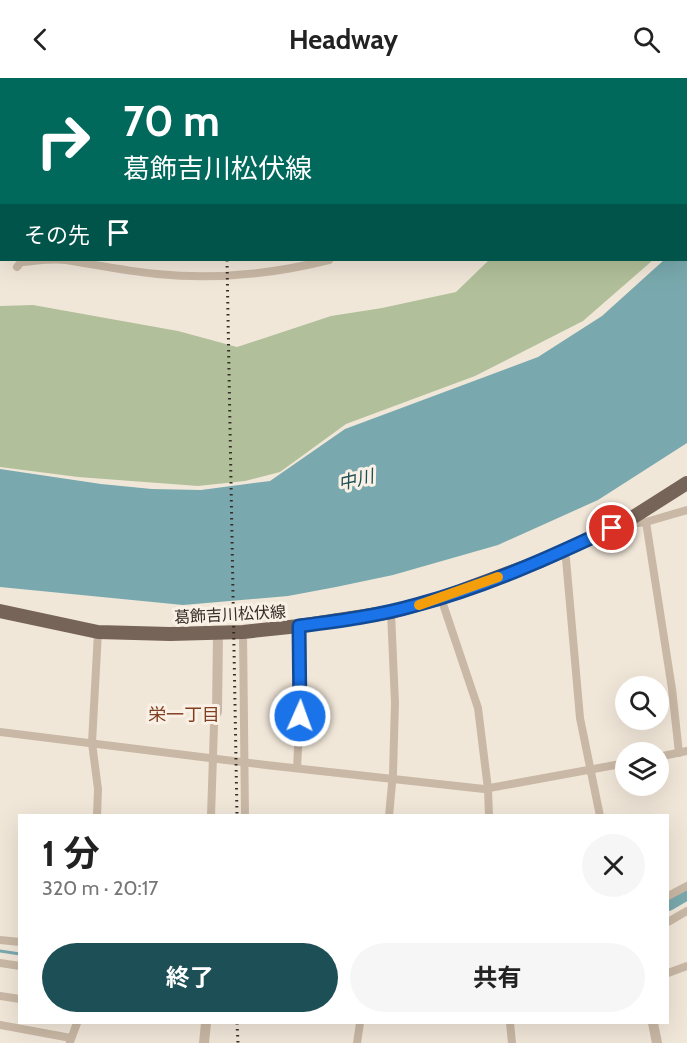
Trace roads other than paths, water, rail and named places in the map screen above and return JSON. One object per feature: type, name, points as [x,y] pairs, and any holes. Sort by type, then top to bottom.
[{"type":"main road","name":"葛飾吉川松伏線","points":[[0,611],[98,632],[218,633],[299,626],[391,612],[441,598],[541,561],[627,520],[687,483]]},
{"type":"street","points":[[17,267],[21,262],[43,261]]},
{"type":"street","points":[[69,261],[159,274],[209,276],[257,273],[324,261]]},
{"type":"street","points":[[627,520],[629,524],[646,522],[687,510]]},
{"type":"street","points":[[646,522],[683,752]]},
{"type":"street","points":[[563,551],[566,559],[580,718],[600,814]]},
{"type":"street","points":[[441,598],[478,708],[489,814]]},
{"type":"street","points":[[389,814],[393,780],[395,704],[391,612]]},
{"type":"street","points":[[297,768],[300,691],[299,626]]},
{"type":"street","points":[[97,814],[98,789],[92,743],[98,632]]},
{"type":"street","points":[[243,632],[245,814]]},
{"type":"street","points":[[211,814],[218,633]]},
{"type":"street","points":[[0,732],[393,780],[488,789],[615,765]]},
{"type":"street","points":[[669,895],[687,886]]},
{"type":"street","points":[[669,921],[687,911]]},
{"type":"street","points":[[0,940],[18,942]]},
{"type":"street","points":[[0,963],[18,966]]},
{"type":"street","points":[[669,973],[687,966]]},
{"type":"street","points":[[0,996],[18,999]]},
{"type":"street","points":[[0,1025],[70,1040],[77,1024]]},
{"type":"street","points":[[204,1043],[206,1024]]},
{"type":"street","points":[[357,1043],[360,1024]]},
{"type":"street","points":[[510,1024],[512,1043]]},
{"type":"street","points":[[653,1024],[657,1043]]},
{"type":"water","name":"中川","points":[[663,261],[687,261],[687,443],[598,500],[498,545],[393,575],[288,596],[183,605],[0,587],[0,469],[152,489],[201,490],[270,481],[345,429],[538,357],[602,316]]},
{"type":"waterway","points":[[669,902],[687,892]]},
{"type":"waterway","points":[[0,951],[18,954]]},
{"type":"railway","points":[[227,261],[237,814]]},
{"type":"railway","points":[[237,1024],[238,1043]]},
{"type":"district","name":"栄一丁目","points":[[184,715]]}]
